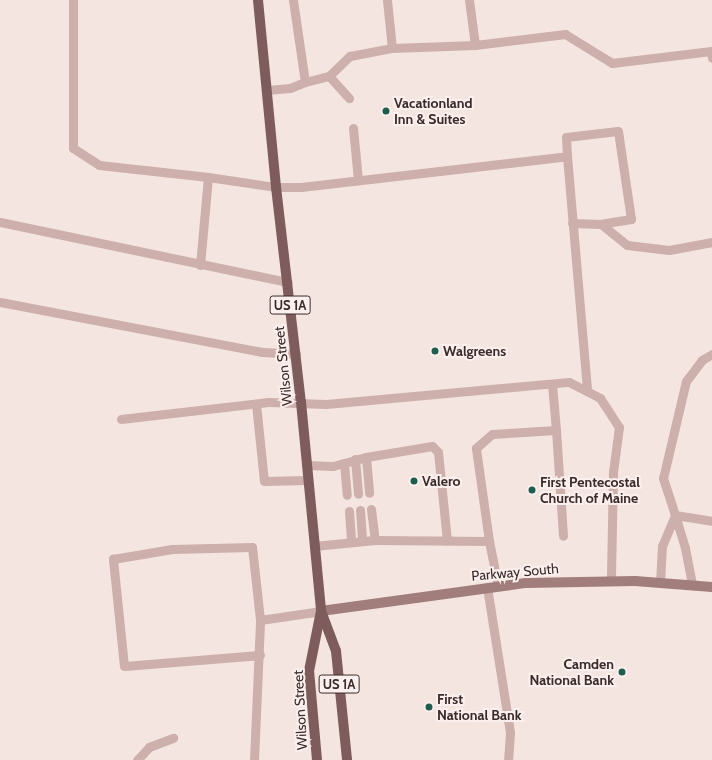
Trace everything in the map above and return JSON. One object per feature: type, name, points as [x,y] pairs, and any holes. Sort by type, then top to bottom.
[{"type":"main road","name":"Wilson Street","points":[[258,0],[276,187],[301,402],[321,611],[336,651],[347,760]]},
{"type":"main road","name":"Parkway South","points":[[321,611],[487,587],[551,581],[611,580],[660,582],[712,587]]},
{"type":"main road","name":"Wilson Street","points":[[317,760],[309,671],[321,611]]},
{"type":"lane","points":[[73,0],[74,148],[99,165],[208,177],[276,187],[301,187],[567,156]]},
{"type":"lane","points":[[293,0],[305,82]]},
{"type":"lane","points":[[387,0],[392,48]]},
{"type":"lane","points":[[469,0],[474,45]]},
{"type":"lane","points":[[267,90],[290,88],[305,82],[329,76],[350,56],[392,48],[474,45],[565,34],[612,63],[711,51],[712,58]]},
{"type":"lane","points":[[329,76],[349,98]]},
{"type":"lane","points":[[353,128],[358,180]]},
{"type":"lane","points":[[572,223],[601,224],[630,219],[618,131],[566,137],[572,223],[586,391]]},
{"type":"lane","points":[[200,265],[208,177]]},
{"type":"lane","points":[[0,222],[200,265],[288,282]]},
{"type":"lane","points":[[601,224],[627,244],[669,250],[712,242]]},
{"type":"lane","points":[[0,302],[262,352],[296,354]]},
{"type":"lane","points":[[692,585],[685,548],[663,478],[686,381],[702,360],[712,354]]},
{"type":"lane","points":[[121,419],[256,404],[301,402],[326,404],[569,382],[600,398],[619,427],[613,472],[611,580]]},
{"type":"lane","points":[[552,384],[563,536]]},
{"type":"lane","points":[[256,404],[264,481],[308,480]]},
{"type":"lane","points":[[498,586],[489,541],[476,448],[492,434],[556,430]]},
{"type":"lane","points":[[306,465],[333,466],[366,456],[432,446],[438,452],[447,541]]},
{"type":"lane","points":[[366,456],[370,493]]},
{"type":"lane","points":[[355,459],[358,494]]},
{"type":"lane","points":[[344,463],[347,495]]},
{"type":"lane","points":[[372,509],[375,540]]},
{"type":"lane","points":[[360,510],[362,541]]},
{"type":"lane","points":[[349,511],[351,542]]},
{"type":"lane","points":[[675,515],[712,521]]},
{"type":"lane","points":[[660,582],[662,546],[675,515]]},
{"type":"lane","points":[[314,546],[375,540],[489,541]]},
{"type":"lane","points":[[254,760],[260,655],[260,620],[252,547],[172,549],[113,559],[124,666],[260,655]]},
{"type":"lane","points":[[487,587],[510,733],[508,760]]},
{"type":"lane","points":[[260,620],[321,611]]},
{"type":"lane","points":[[136,760],[149,747],[173,738]]},
{"type":"place","name":"Vacationland Inn & Suites","points":[[386,111]]},
{"type":"place","name":"Walgreens","points":[[435,351]]},
{"type":"place","name":"Valero","points":[[414,481]]},
{"type":"place","name":"First Pentecostal Church of Maine","points":[[532,490]]},
{"type":"place","name":"Camden National Bank","points":[[622,672]]},
{"type":"place","name":"First National Bank","points":[[429,707]]}]
